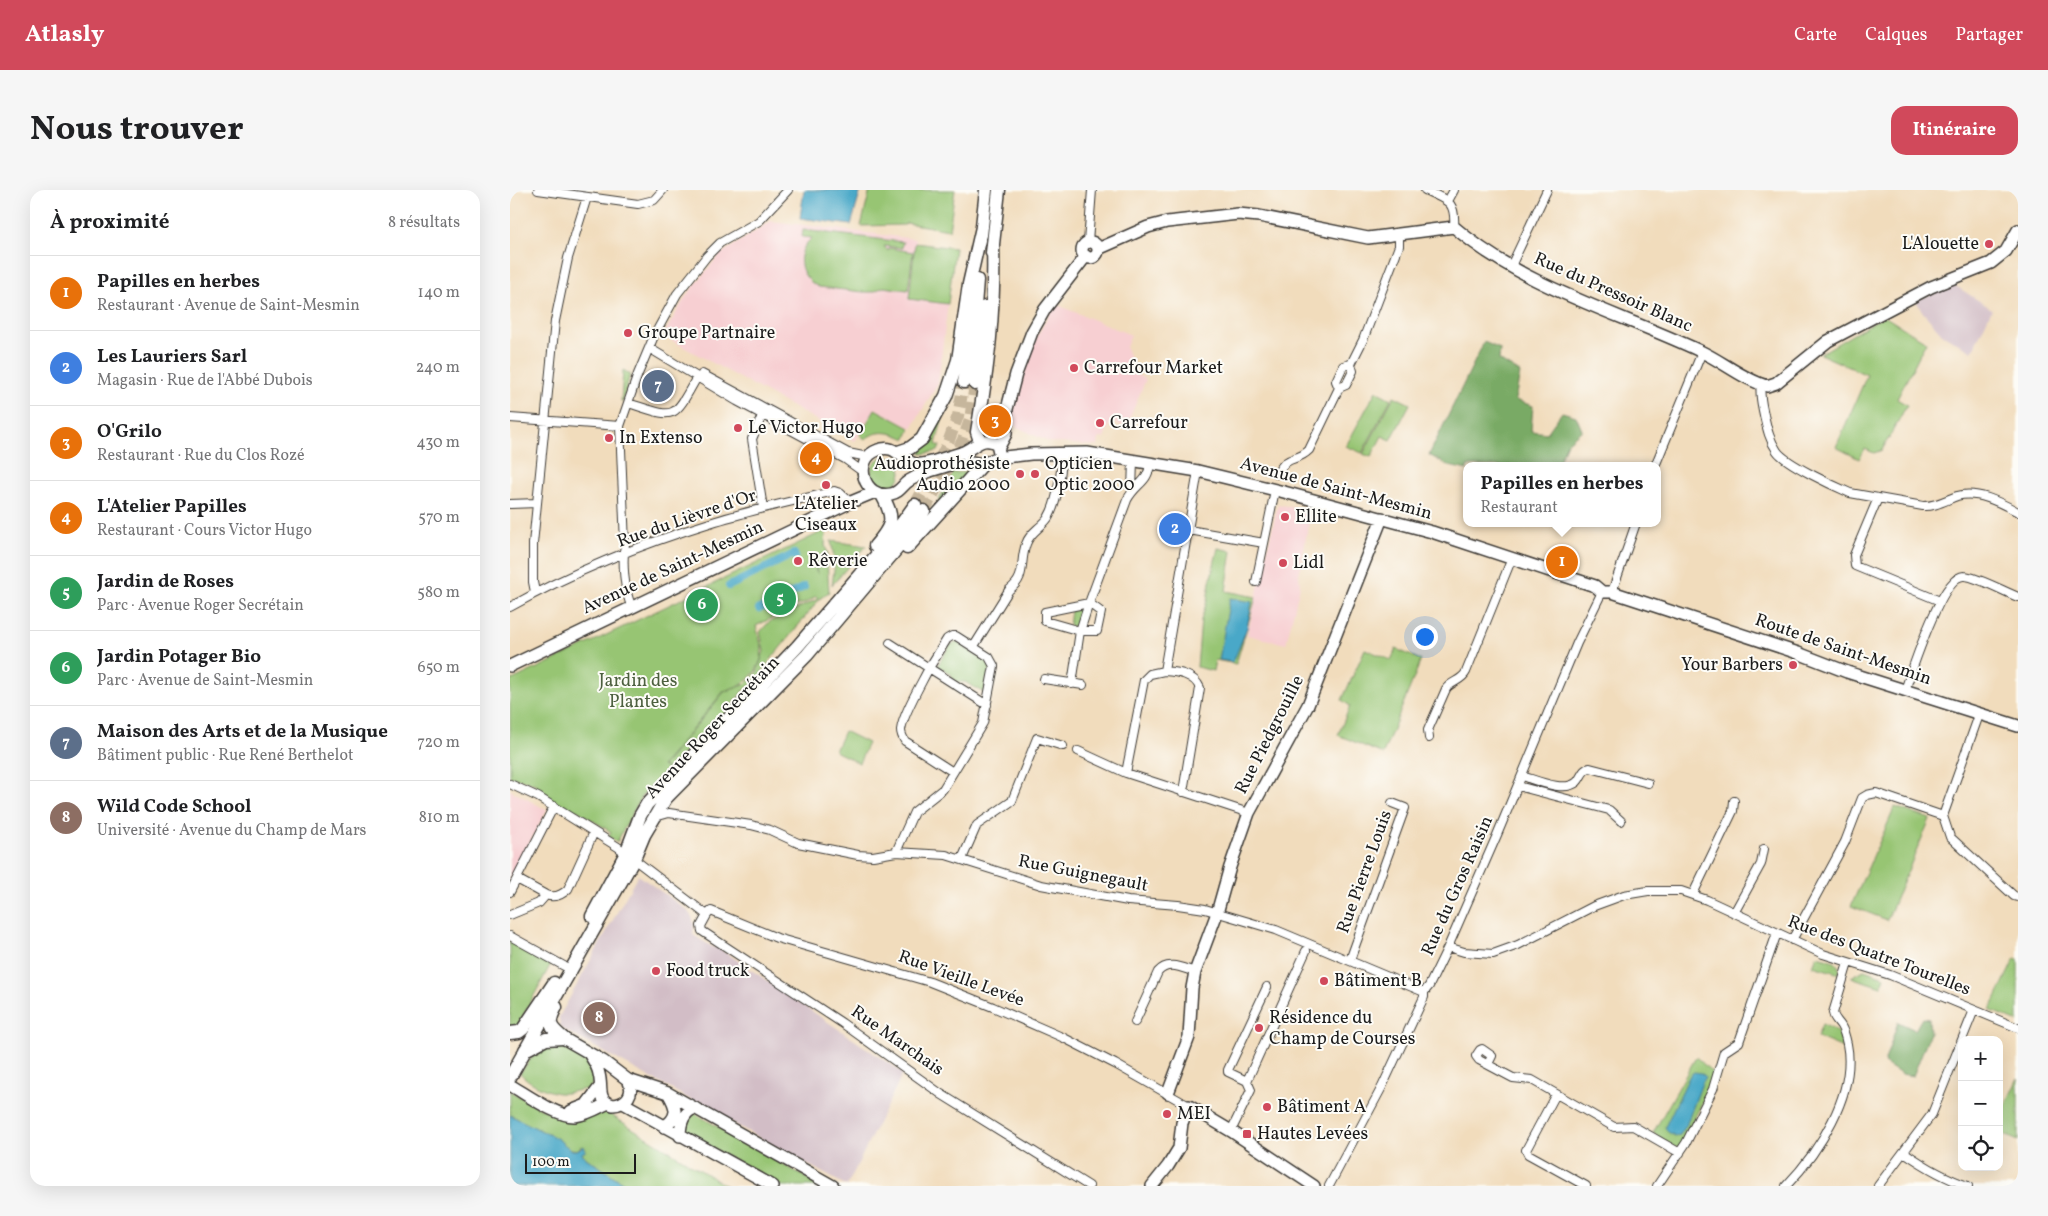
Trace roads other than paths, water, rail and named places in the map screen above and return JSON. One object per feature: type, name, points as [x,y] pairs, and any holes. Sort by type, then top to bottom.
[{"type":"main road","points":[[986,190],[970,383],[993,245],[999,190]]},
{"type":"main road","points":[[898,452],[910,448],[922,439],[946,396],[958,360],[969,284],[982,227]]},
{"type":"main road","points":[[980,442],[977,432],[988,369],[994,292],[993,245]]},
{"type":"main road","points":[[802,651],[880,581],[931,520],[982,464]]},
{"type":"main road","points":[[802,651],[888,528],[892,515],[889,505],[879,493]]},
{"type":"main road","name":"Avenue Roger Secrétain","points":[[511,1070],[525,1050],[570,963],[630,856],[666,798],[802,651],[889,541],[920,508]]},
{"type":"main road","name":"Avenue Roger Secrétain","points":[[630,856],[640,816],[647,804],[802,651]]},
{"type":"main road","points":[[563,1038],[552,1028],[550,1022],[566,988],[570,963]]},
{"type":"main road","name":"Avenue Roger Secrétain","points":[[511,1070],[554,983],[570,963]]},
{"type":"main road","points":[[510,1033],[519,1032],[523,1029],[554,983]]},
{"type":"main road","points":[[525,1050],[546,1039],[563,1038]]},
{"type":"street","points":[[538,190],[638,204],[654,200],[663,190]]},
{"type":"street","points":[[632,607],[629,601],[623,555],[625,544],[620,426],[638,374],[649,348],[677,294],[704,258],[720,243],[759,221],[788,190]]},
{"type":"street","points":[[1086,256],[1082,249],[1088,242],[1092,190]]},
{"type":"street","points":[[1086,256],[1094,256],[1098,250],[1148,227],[1167,222],[1238,214],[1259,216],[1368,238],[1399,236],[1454,228],[1455,212],[1448,202],[1425,190]]},
{"type":"street","points":[[1448,202],[1454,190]]},
{"type":"street","points":[[1511,266],[1547,190]]},
{"type":"street","points":[[535,592],[533,582],[536,503],[555,321],[568,258],[587,198]]},
{"type":"street","name":"Rue du Pressoir Blanc","points":[[1454,228],[1479,248],[1551,289],[1702,352],[1762,384]]},
{"type":"street","points":[[2018,230],[2006,251],[1992,263],[1931,287],[1828,341],[1776,383],[1767,386],[1762,384],[1761,400],[1769,438],[1782,456],[1850,493],[1926,506],[1961,495],[1990,498],[2018,512]]},
{"type":"street","points":[[1339,388],[1346,386],[1353,371],[1351,364],[1399,246],[1399,236]]},
{"type":"street","points":[[1088,242],[1095,243],[1098,250]]},
{"type":"street","points":[[996,458],[999,446],[1006,434],[1007,409],[1016,374],[1032,332],[1045,309],[1086,256]]},
{"type":"street","points":[[649,348],[697,377],[764,412],[848,453],[868,457]]},
{"type":"street","points":[[649,348],[660,351],[845,459],[879,493]]},
{"type":"street","points":[[1658,462],[1702,352]]},
{"type":"street","points":[[1278,474],[1285,461],[1303,455],[1309,450],[1339,388],[1336,380],[1343,366],[1351,364]]},
{"type":"street","points":[[628,403],[666,415],[672,414],[678,410],[697,377]]},
{"type":"street","points":[[763,508],[752,439],[764,412]]},
{"type":"street","points":[[510,418],[620,426]]},
{"type":"street","points":[[974,646],[1009,590],[1017,584],[1020,578],[1025,546],[1030,536],[1047,520],[1053,508],[1058,453],[999,446],[994,441],[989,440],[980,442]]},
{"type":"street","name":"Avenue de Saint-Mesmin","points":[[510,666],[850,502],[879,493],[888,495],[898,491],[932,466],[958,458],[980,442]]},
{"type":"street","points":[[850,502],[863,476],[868,457],[879,449],[892,449],[898,452]]},
{"type":"street","name":"Avenue de Saint-Mesmin","points":[[898,452],[909,462],[932,466]]},
{"type":"street","name":"Avenue de Saint-Mesmin","points":[[958,458],[982,464],[996,458],[1058,453],[1087,453],[1198,471],[1382,518],[1512,558],[1607,592],[1656,606]]},
{"type":"street","points":[[1132,491],[1133,460]]},
{"type":"street","points":[[1072,684],[1080,631],[1089,603],[1127,500],[1132,491],[1148,476],[1150,464]]},
{"type":"street","points":[[1164,670],[1198,471]]},
{"type":"street","points":[[1256,582],[1275,490]]},
{"type":"street","name":"Rue du Lièvre d'Or","points":[[510,607],[535,592],[623,555],[716,521],[836,491],[850,502]]},
{"type":"street","points":[[1878,498],[1854,556],[1855,566],[1940,600]]},
{"type":"street","points":[[510,504],[536,503]]},
{"type":"street","name":"Rue Piedgrouille","points":[[1168,1093],[1189,1037],[1192,988],[1195,972],[1217,913],[1230,867],[1249,813],[1308,705],[1382,518]]},
{"type":"street","name":"Rue du Gros Raisin","points":[[1329,1186],[1382,1087],[1424,997],[1424,992],[1429,986],[1448,947],[1518,786],[1577,643],[1607,592],[1630,545],[1635,527]]},
{"type":"street","points":[[1189,530],[1264,543]]},
{"type":"street","points":[[1429,738],[1428,730],[1447,687],[1462,678],[1466,672],[1512,558]]},
{"type":"street","points":[[1905,690],[1940,600],[1956,578],[1965,576],[2018,597]]},
{"type":"street","points":[[1089,603],[1101,612],[1097,631],[1080,631],[1045,621],[1045,612],[1089,603]]},
{"type":"street","name":"Route de Saint-Mesmin","points":[[1656,606],[1847,672],[2018,726]]},
{"type":"street","points":[[896,852],[914,812],[943,789],[983,723],[994,666],[992,659],[956,636],[947,639],[929,668],[917,690],[901,732],[906,741],[953,772]]},
{"type":"street","points":[[890,643],[987,705]]},
{"type":"street","points":[[1126,773],[1144,680],[1150,674],[1164,670],[1188,676],[1196,681],[1200,688],[1182,792]]},
{"type":"street","points":[[1044,679],[1083,685]]},
{"type":"street","points":[[1979,715],[1943,816],[1947,832],[1955,843],[2014,896],[2018,897]]},
{"type":"street","points":[[962,859],[977,825],[1012,801],[1031,741],[1037,738],[1063,746]]},
{"type":"street","points":[[1078,751],[1126,773],[1249,813]]},
{"type":"street","points":[[1522,776],[1564,787],[1575,784],[1583,772],[1590,768],[1648,783]]},
{"type":"street","points":[[510,784],[554,806],[630,856]]},
{"type":"street","points":[[1518,786],[1608,810],[1621,821]]},
{"type":"street","points":[[1792,940],[1845,842],[1862,798],[1876,793],[1943,816]]},
{"type":"street","points":[[666,798],[669,813]]},
{"type":"street","points":[[1693,894],[1733,811],[1734,801]]},
{"type":"street","name":"Rue Pierre Louis","points":[[1350,960],[1405,808],[1392,804]]},
{"type":"street","points":[[510,892],[554,806]]},
{"type":"street","name":"Rue Guignegault","points":[[653,818],[669,813],[751,825],[770,830],[798,843],[858,855],[873,856],[896,852],[931,853],[962,859],[1040,885],[1128,901],[1178,905],[1217,913],[1276,930],[1424,992]]},
{"type":"street","points":[[517,879],[550,897],[560,895],[568,889],[594,832]]},
{"type":"street","points":[[1734,913],[1761,864],[1764,849]]},
{"type":"street","name":"Rue Vieille Levée","points":[[630,856],[707,915],[711,911],[776,938],[930,982],[1064,1038],[1168,1093],[1231,1131],[1314,1186]]},
{"type":"street","name":"Rue des Quatre Tourelles","points":[[1448,947],[1464,952],[1493,954],[1518,945],[1594,906],[1624,895],[1667,889],[1693,894],[1822,954],[1890,975],[2018,1028]]},
{"type":"street","points":[[510,915],[539,903],[546,895]]},
{"type":"street","name":"Rue Marchais","points":[[707,915],[701,926],[702,931],[842,1023],[941,1094],[1088,1186]]},
{"type":"street","points":[[1657,1186],[1680,1152],[1713,1088],[1724,1052],[1739,1042],[1777,933]]},
{"type":"street","points":[[510,936],[570,963]]},
{"type":"street","points":[[1247,1081],[1306,951]]},
{"type":"street","points":[[1786,1186],[1795,1177],[1823,1137],[1842,1100],[1849,1067],[1848,1056],[1842,1029],[1833,1013],[1848,963]]},
{"type":"street","points":[[1135,1022],[1162,967],[1168,964],[1195,972]]},
{"type":"street","points":[[1231,1131],[1251,1090],[1247,1081],[1228,1072],[1228,1070],[1267,986]]},
{"type":"street","points":[[1878,1186],[1932,1114],[1974,1010]]},
{"type":"street","points":[[563,1038],[589,1053],[623,1077],[631,1090],[630,1095],[622,1103],[613,1105],[602,1097],[597,1066],[589,1053]]},
{"type":"street","points":[[1488,1064],[1513,1078],[1532,1080],[1614,1127],[1634,1126],[1680,1152]]},
{"type":"street","points":[[559,1112],[582,1108],[591,1101],[609,1074],[623,1077],[668,1093],[833,1186]]},
{"type":"street","points":[[510,1085],[559,1112],[576,1116],[585,1114],[608,1103]]},
{"type":"street","points":[[664,1127],[675,1116],[673,1102],[668,1093]]},
{"type":"street","points":[[1556,1094],[1526,1150],[1528,1154],[1586,1186]]},
{"type":"street","points":[[622,1103],[773,1186]]},
{"type":"street","points":[[1152,1186],[1179,1148],[1182,1123],[1189,1106]]},
{"type":"street","points":[[680,1136],[682,1120],[686,1113],[695,1108]]},
{"type":"street","points":[[1904,1152],[1936,1172],[1968,1186]]},
{"type":"street","points":[[1296,1175],[1306,1186]]},
{"type":"water","points":[[804,190],[861,190],[851,225],[800,218]]},
{"type":"water","points":[[1230,598],[1252,602],[1247,628],[1232,662],[1219,660]]},
{"type":"water","points":[[1694,1072],[1701,1073],[1706,1077],[1686,1126],[1680,1135],[1675,1136],[1668,1132],[1665,1127],[1690,1075]]},
{"type":"water","points":[[510,1115],[558,1139],[571,1150],[577,1150],[584,1146],[586,1151],[582,1153],[586,1158],[628,1186],[510,1186]]},
{"type":"waterway","points":[[729,586],[794,554],[795,556]]},
{"type":"waterway","points":[[759,609],[804,587]]},
{"type":"tunnel","points":[[915,505],[947,445],[958,416],[964,382]]},
{"type":"tunnel","points":[[924,511],[963,440],[970,420],[975,384]]},
{"type":"place","name":"L'Alouette","points":[[1989,244]]},
{"type":"place","name":"Groupe Partnaire","points":[[628,333]]},
{"type":"place","name":"Carrefour Market","points":[[1074,368]]},
{"type":"place","name":"Maison des Arts et de la Musique","points":[[658,386]]},
{"type":"place","name":"O'Grilo","points":[[995,421]]},
{"type":"place","name":"Carrefour","points":[[1100,423]]},
{"type":"place","name":"Le Victor Hugo","points":[[738,428]]},
{"type":"place","name":"In Extenso","points":[[609,438]]},
{"type":"place","name":"L'Atelier Papilles","points":[[816,458]]},
{"type":"place","name":"Audioprothésiste Audio 2000","points":[[1020,474]]},
{"type":"place","name":"Opticien Optic 2000","points":[[1035,474]]},
{"type":"place","name":"L'Atelier Ciseaux","points":[[826,485]]},
{"type":"place","name":"Ellite","points":[[1285,517]]},
{"type":"place","name":"Les Lauriers Sarl","points":[[1175,529]]},
{"type":"place","name":"Rêverie","points":[[798,561]]},
{"type":"place","name":"Papilles en herbes","points":[[1562,562]]},
{"type":"place","name":"Lidl","points":[[1283,563]]},
{"type":"place","name":"Jardin de Roses","points":[[780,599]]},
{"type":"place","name":"Jardin Potager Bio","points":[[702,605]]},
{"type":"place","name":"Your Barbers","points":[[1793,665]]},
{"type":"place","name":"Food truck","points":[[656,971]]},
{"type":"place","name":"Bâtiment B","points":[[1324,981]]},
{"type":"place","name":"Wild Code School","points":[[599,1018]]},
{"type":"place","name":"Résidence du Champ de Courses","points":[[1259,1028]]},
{"type":"place","name":"Bâtiment A","points":[[1267,1107]]},
{"type":"place","name":"MEI","points":[[1167,1114]]},
{"type":"place","name":"Hautes Levées","points":[[1247,1134]]},
{"type":"park label","name":"Jardin des Plantes","points":[[638,691]]}]
